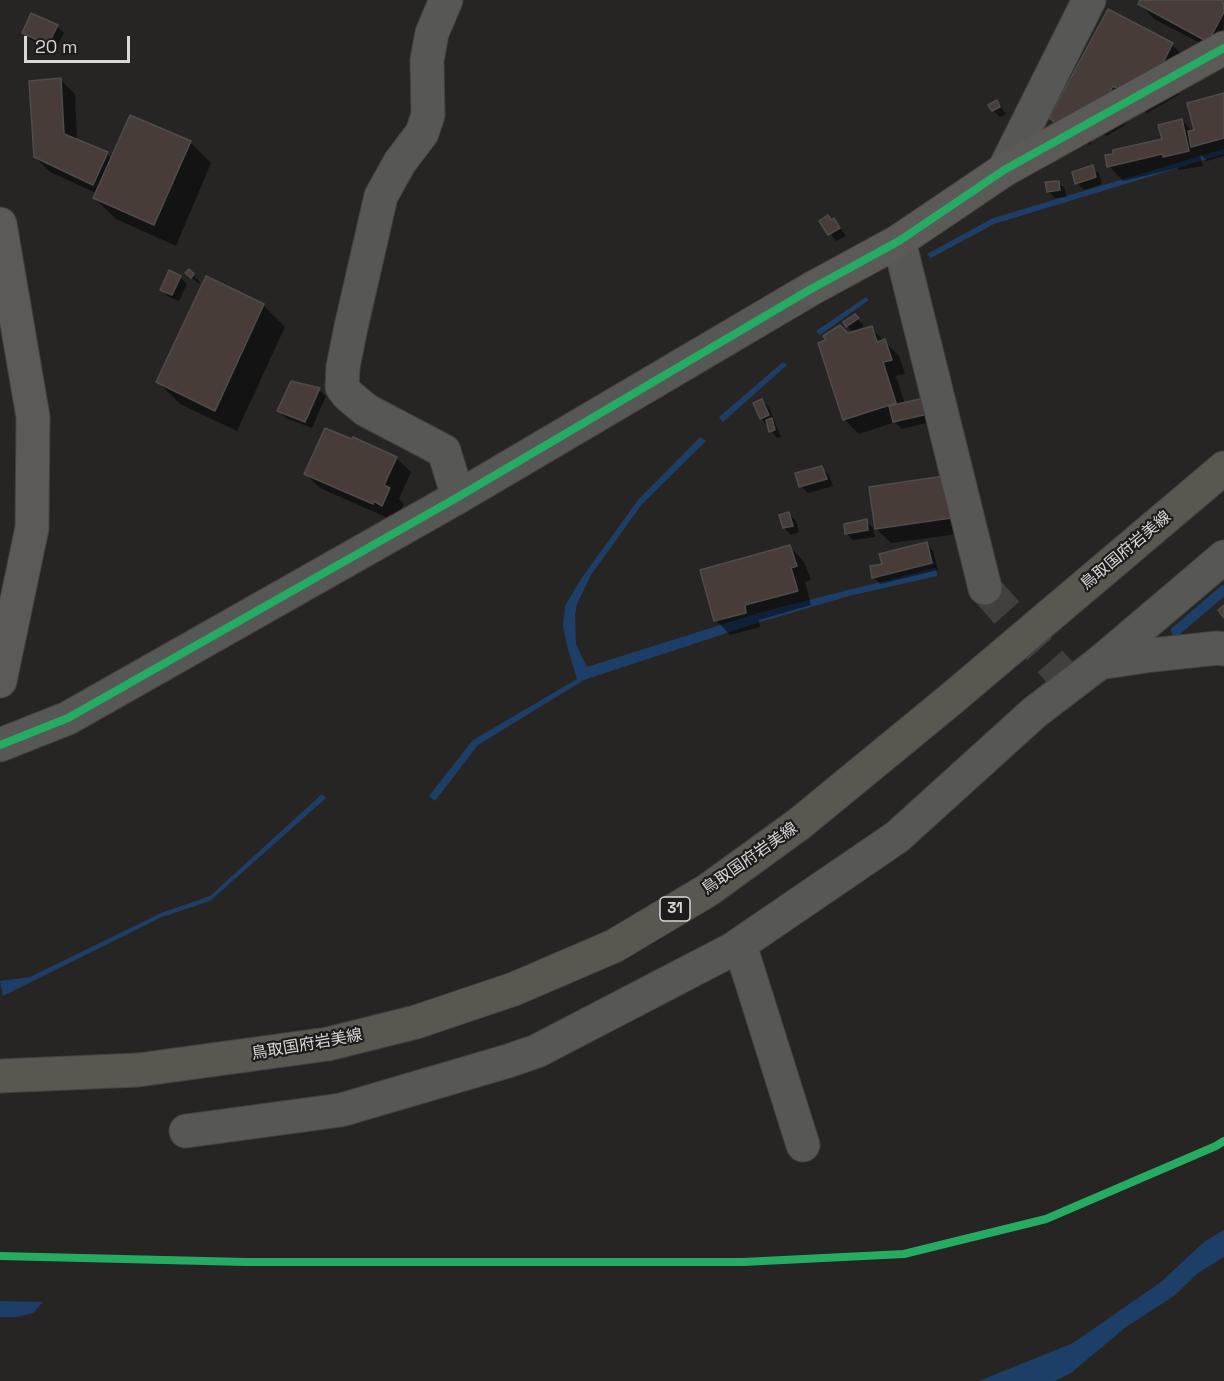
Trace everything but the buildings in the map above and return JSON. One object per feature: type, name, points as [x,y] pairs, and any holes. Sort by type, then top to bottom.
[{"type":"main road","name":"鳥取国府岩美線","points":[[0,1076],[138,1070],[328,1044],[416,1022],[514,989],[614,946],[708,890],[799,824],[960,692],[1224,468]]},
{"type":"street","points":[[446,0],[432,33],[427,60],[428,115],[422,133],[400,162],[381,196],[351,327],[343,367],[342,387],[366,410],[444,452],[458,497]]},
{"type":"street","points":[[1004,170],[1089,0]]},
{"type":"street","points":[[0,745],[68,718],[458,497],[811,289],[899,242],[1004,170],[1224,48]]},
{"type":"street","points":[[0,224],[33,417],[32,528],[0,681]]},
{"type":"street","points":[[899,242],[985,588]]},
{"type":"street","points":[[186,1131],[341,1110],[528,1054],[740,945],[897,837],[1035,712],[1098,664],[1224,557]]},
{"type":"street","points":[[1098,664],[1152,655],[1224,649]]},
{"type":"street","points":[[740,945],[803,1145]]},
{"type":"water","points":[[1224,149],[1224,154],[994,224],[931,258],[927,254],[993,218]]},
{"type":"water","points":[[866,297],[869,300],[820,335],[816,331]]},
{"type":"water","points":[[783,362],[787,365],[723,422],[719,417]]},
{"type":"water","points":[[700,437],[706,441],[642,504],[591,575],[577,604],[575,615],[576,644],[587,667],[758,613],[936,568],[937,576],[849,596],[760,622],[584,680],[478,745],[435,801],[429,796],[473,740],[577,679],[563,626],[565,606],[581,579],[638,500]]},
{"type":"water","points":[[322,794],[326,798],[210,901],[162,917],[3,996],[0,981],[30,977],[161,913],[210,896]]},
{"type":"water","points":[[1224,1230],[1224,1257],[1198,1273],[1174,1296],[1126,1327],[1071,1373],[1055,1381],[979,1381],[1073,1343],[1161,1282],[1204,1242]]},
{"type":"water","points":[[0,1301],[43,1302],[33,1313],[17,1317],[0,1317]]},
{"type":"waterway","points":[[1176,631],[1224,590]]},
{"type":"tunnel","points":[[985,588],[1071,685]]},
{"type":"cycle path","points":[[0,745],[68,718],[458,497],[811,289],[899,241],[1004,170],[1224,48]]},
{"type":"cycle path","points":[[0,1256],[246,1262],[743,1262],[904,1254],[1046,1219],[1224,1141]]}]
